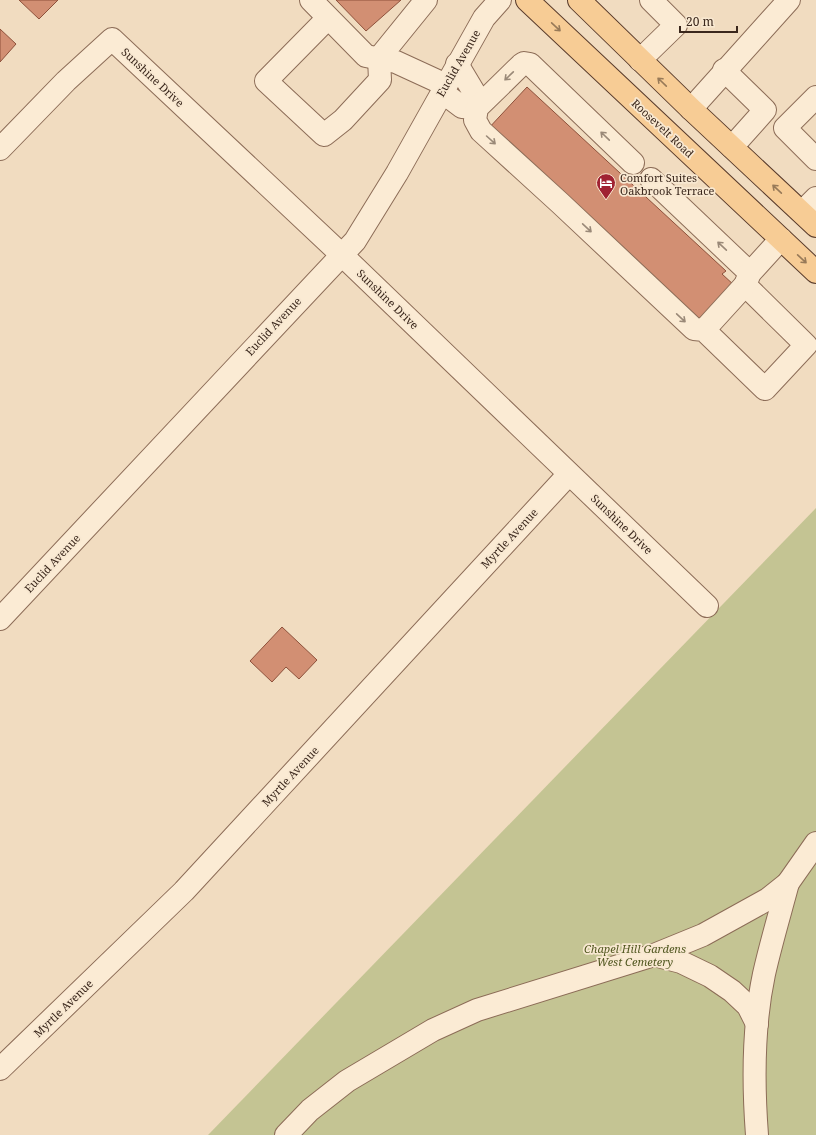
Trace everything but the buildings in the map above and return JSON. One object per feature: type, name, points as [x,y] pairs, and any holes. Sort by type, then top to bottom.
[{"type":"main road","name":"Roosevelt Road","points":[[527,0],[816,272]]},
{"type":"main road","points":[[579,0],[690,109],[732,147],[811,212]]},
{"type":"street","points":[[311,0],[366,56],[396,62],[444,88],[462,107],[477,108],[524,62],[530,64],[633,162]]},
{"type":"street","points":[[328,18],[266,80],[324,136],[343,120],[380,80],[379,58],[426,0]]},
{"type":"street","name":"Euclid Avenue","points":[[0,618],[309,289],[343,256],[355,241],[397,173],[484,18],[500,0]]},
{"type":"street","points":[[640,60],[676,25],[651,0]]},
{"type":"street","points":[[690,109],[789,0]]},
{"type":"street","name":"Sunshine Drive","points":[[0,149],[66,81],[112,39],[343,256],[707,606]]},
{"type":"street","points":[[457,64],[475,94],[477,108],[475,120],[480,131],[560,203],[694,329],[704,330],[765,389],[806,345],[748,279],[651,179]]},
{"type":"street","points":[[724,70],[764,110],[732,147]]},
{"type":"street","points":[[816,97],[785,128],[816,159]]},
{"type":"street","points":[[704,330],[781,239]]},
{"type":"street","name":"Myrtle Avenue","points":[[0,1069],[184,891],[569,474]]},
{"type":"street","points":[[286,1135],[310,1110],[347,1081],[433,1030],[477,1010],[654,955],[703,935],[768,900],[788,883],[816,842]]},
{"type":"street","points":[[757,1135],[755,1102],[757,1024],[764,975],[788,883]]},
{"type":"street","points":[[654,955],[682,962],[710,976],[732,991],[748,1006],[757,1024]]},
{"type":"green space","name":"Chapel Hill Gardens West Cemetery","points":[[816,508],[816,1135],[208,1135]]},
{"type":"place","name":"Comfort Suites Oakbrook Terrace","points":[[606,200]]}]
